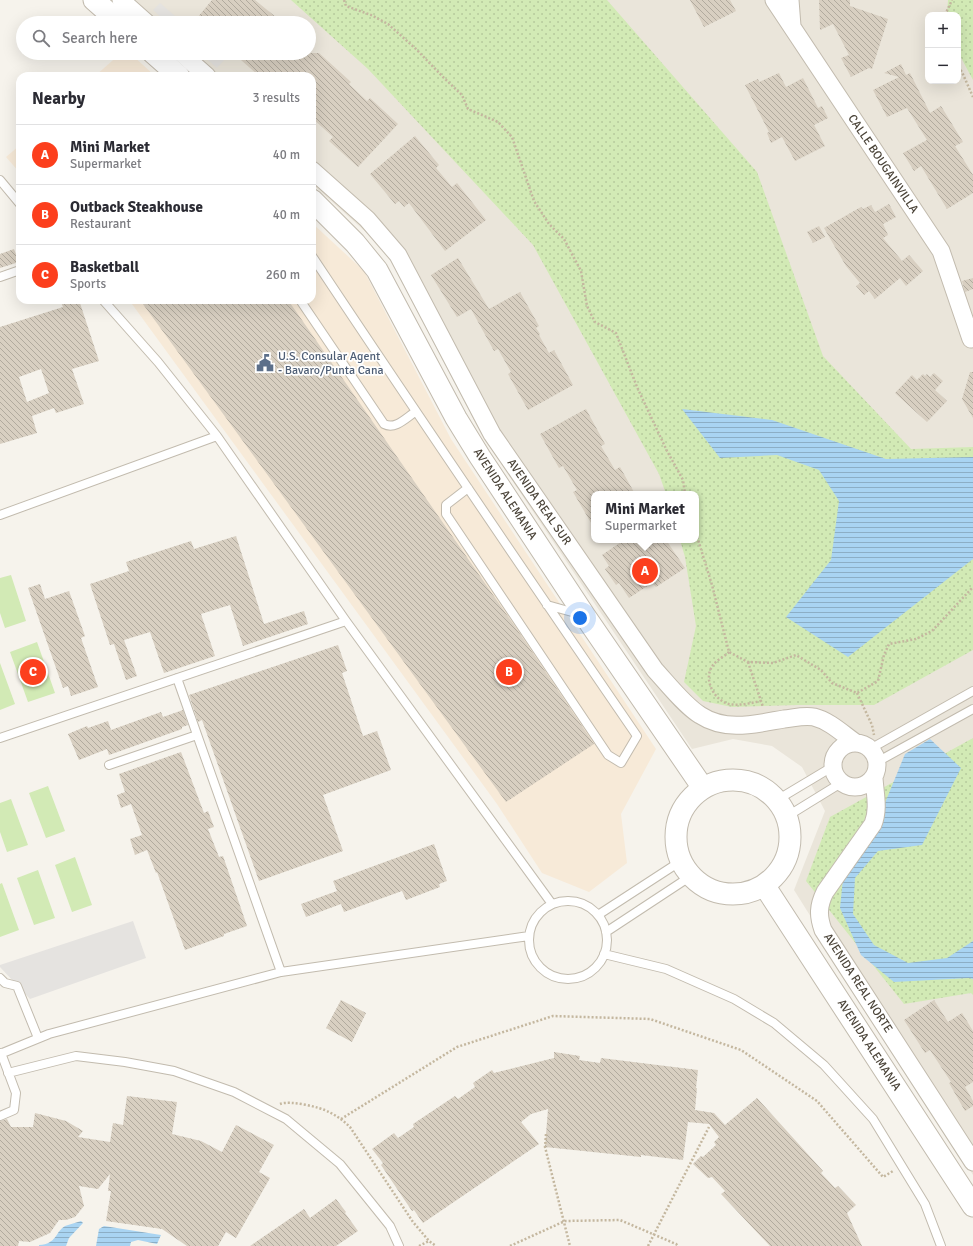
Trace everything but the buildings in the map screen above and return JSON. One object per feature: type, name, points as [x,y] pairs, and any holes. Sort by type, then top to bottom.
[{"type":"street","points":[[94,0],[112,16]]},
{"type":"street","points":[[121,0],[139,16]]},
{"type":"street","name":"CALLE BOUGAINVILLA","points":[[774,0],[941,251],[971,339]]},
{"type":"street","points":[[790,0],[793,28]]},
{"type":"street","points":[[161,60],[174,72]]},
{"type":"street","points":[[189,60],[202,72]]},
{"type":"street","name":"AVENIDA REAL SUR","points":[[316,174],[367,219],[398,255],[492,434],[655,670],[678,696],[700,715],[718,724],[739,726],[803,716],[814,717],[834,727],[869,758]]},
{"type":"street","name":"AVENIDA ALEMANIA","points":[[316,204],[355,243],[377,270],[456,418],[480,457],[584,616],[703,788]]},
{"type":"street","points":[[834,727],[838,750]]},
{"type":"street","points":[[843,746],[869,758],[867,784],[858,788],[852,788],[841,783],[835,776],[832,767],[833,758],[838,750],[843,746]]},
{"type":"street","name":"AVENIDA REAL NORTE","points":[[869,758],[877,807],[876,816],[825,892],[820,906],[820,921],[823,930],[973,1162]]},
{"type":"street","points":[[734,780],[750,782],[765,789],[782,808],[790,832],[789,847],[784,862],[776,874],[764,884],[750,891],[734,894],[718,892],[703,886],[686,868],[676,845],[676,828],[681,812],[690,798],[703,788],[718,782],[734,780]]},
{"type":"street","points":[[858,788],[876,799]]},
{"type":"street","name":"AVENIDA ALEMANIA","points":[[764,884],[973,1206]]},
{"type":"lane","points":[[0,180],[16,199]]},
{"type":"lane","points":[[316,262],[415,412],[468,488],[637,736],[620,763],[608,754],[446,514],[446,505],[468,488]]},
{"type":"lane","points":[[0,276],[16,271]]},
{"type":"lane","points":[[107,304],[158,362],[217,436],[346,621],[552,904]]},
{"type":"lane","points":[[303,304],[384,424],[394,426],[415,412]]},
{"type":"lane","points":[[0,515],[217,436]]},
{"type":"lane","points":[[547,605],[584,616]]},
{"type":"lane","points":[[0,738],[346,621]]},
{"type":"lane","points":[[177,678],[280,972]]},
{"type":"lane","points":[[869,758],[973,691]]},
{"type":"lane","points":[[869,758],[973,709]]},
{"type":"lane","points":[[109,765],[197,735]]},
{"type":"lane","points":[[782,808],[832,767]]},
{"type":"lane","points":[[782,808],[841,783]]},
{"type":"lane","points":[[598,915],[686,868]]},
{"type":"lane","points":[[606,932],[686,868]]},
{"type":"lane","points":[[577,902],[588,907],[598,915],[606,932],[607,943],[599,964],[591,972],[581,977],[570,979],[559,978],[548,974],[539,967],[529,948],[529,936],[532,923],[541,912],[552,904],[577,902]]},
{"type":"lane","points":[[0,1116],[14,1110],[16,1093],[1,1054],[49,1034],[280,972],[529,936]]},
{"type":"lane","points":[[604,954],[666,969],[734,999],[774,1023],[824,1065],[873,1119],[925,1204],[942,1246]]},
{"type":"lane","points":[[0,978],[5,983],[17,986],[38,1038]]},
{"type":"lane","points":[[8,1073],[76,1056],[125,1062],[174,1071],[234,1092],[286,1119],[340,1164],[390,1226],[399,1246]]},
{"type":"path","points":[[344,0],[346,6],[371,15],[388,24],[416,49],[443,78],[462,95],[468,109],[498,122],[512,137],[534,201],[549,224],[564,239],[581,271],[587,306],[595,322],[616,333],[637,387],[667,451],[683,480],[685,491]]},
{"type":"path","points":[[946,12],[952,0]]},
{"type":"path","points":[[961,70],[973,97]]},
{"type":"path","points":[[699,543],[712,585],[729,652],[748,662],[773,663],[796,655],[821,670],[832,683],[857,693],[872,725],[874,736],[870,741],[869,758]]},
{"type":"path","points":[[857,693],[878,681],[884,655],[889,644],[916,640],[932,631],[973,587]]},
{"type":"path","points":[[729,652],[713,664],[710,671],[709,677],[711,688],[715,696],[722,702],[730,704],[761,701]]},
{"type":"path","points":[[748,662],[768,722]]},
{"type":"path","points":[[341,1119],[464,1044],[553,1016],[650,1019],[741,1050],[817,1102],[883,1177],[901,1165]]},
{"type":"path","points":[[267,1109],[284,1103],[300,1104],[328,1111],[341,1119],[350,1127],[413,1222],[429,1241],[436,1246]]},
{"type":"path","points":[[648,1246],[709,1127]]},
{"type":"path","points":[[546,1134],[545,1147],[565,1221],[570,1246]]},
{"type":"path","points":[[510,1246],[565,1221],[620,1220],[678,1246]]},
{"type":"path","points":[[419,1246],[429,1241]]},
{"type":"shaded area","points":[[105,0],[973,0],[973,1175],[794,890],[825,811],[802,767],[772,746],[733,739],[692,749],[481,434],[385,249],[316,188],[316,72],[186,72],[173,60],[316,60],[316,16],[123,16]]},
{"type":"shaded area","points":[[160,3],[175,16],[159,16],[153,10]]},
{"type":"shaded area","points":[[113,60],[138,60],[151,72],[100,72]]},
{"type":"shaded area","points":[[208,60],[224,60],[217,68]]},
{"type":"shaded area","points":[[16,148],[16,168],[6,157]]},
{"type":"shaded area","points":[[316,227],[364,271],[451,439],[656,749],[621,814],[627,863],[589,892],[542,873],[497,804],[132,304],[316,304]]},
{"type":"shaded area","points":[[133,921],[146,958],[30,999],[0,967],[0,965]]},
{"type":"green space","points":[[291,0],[607,0],[757,172],[823,356],[911,449],[973,447],[973,650],[874,705],[732,707],[703,701],[684,682],[696,626],[685,557],[681,543],[699,543],[699,491],[665,491],[659,474],[533,245],[368,69],[316,22],[316,16],[309,16]]},
{"type":"green space","points":[[948,0],[973,0],[973,80],[961,58],[961,12],[947,12]]},
{"type":"green space","points":[[11,575],[26,621],[5,628],[0,613],[0,578]]},
{"type":"green space","points":[[37,642],[55,693],[28,702],[10,652]]},
{"type":"green space","points":[[0,663],[15,704],[0,710]]},
{"type":"green space","points":[[973,738],[973,995],[971,993],[904,1004],[806,881],[830,817]]},
{"type":"green space","points":[[48,786],[65,831],[46,838],[29,793]]},
{"type":"green space","points":[[11,799],[28,845],[7,852],[0,832],[0,803]]},
{"type":"green space","points":[[75,857],[92,905],[72,912],[55,865]]},
{"type":"green space","points":[[38,870],[55,918],[34,925],[17,878]]},
{"type":"green space","points":[[2,883],[19,930],[0,937],[0,884]]},
{"type":"water","points":[[682,409],[772,420],[886,459],[973,457],[973,559],[848,657],[786,617],[831,560],[839,501],[819,470],[777,455],[720,458]]},
{"type":"water","points":[[930,739],[961,768],[922,845],[878,851],[855,878],[853,914],[874,945],[908,963],[947,958],[973,941],[973,979],[894,982],[861,955],[840,908],[843,879],[878,820],[905,754]]},
{"type":"water","points":[[81,1221],[83,1223],[69,1238],[66,1246],[39,1246],[52,1240],[65,1226]]},
{"type":"water","points":[[104,1226],[161,1235],[157,1244],[138,1240],[131,1242],[130,1246],[96,1246],[99,1229]]},
{"type":"place","name":"U.S. Consular Agent - Bavaro/Punta Cana","points":[[265,363]]},
{"type":"place","name":"Mini Market","points":[[645,571]]},
{"type":"place","name":"Basketball","points":[[33,672]]},
{"type":"place","name":"Outback Steakhouse","points":[[509,672]]}]
